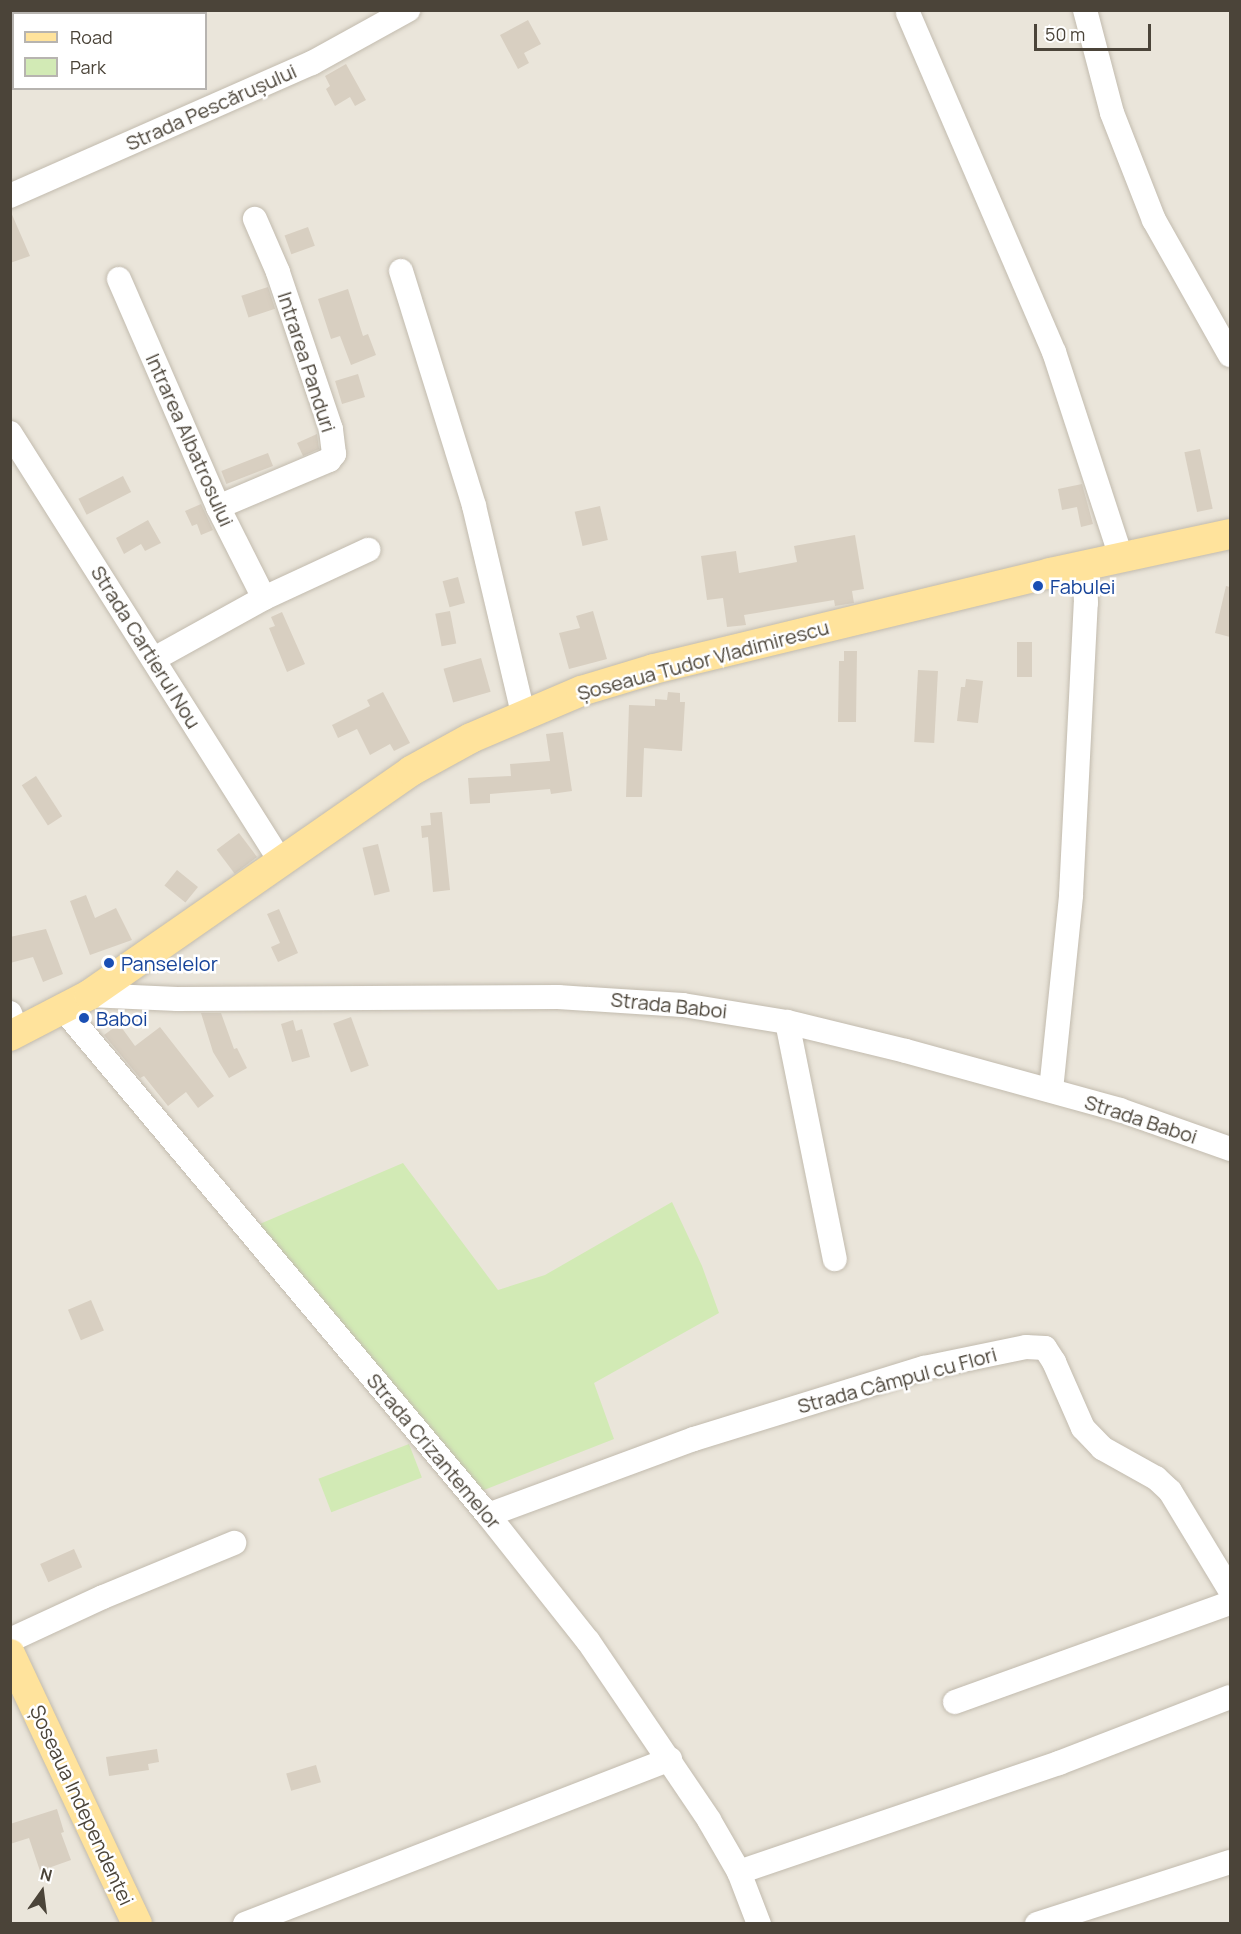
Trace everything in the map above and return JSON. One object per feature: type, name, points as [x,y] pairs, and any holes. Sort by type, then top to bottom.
[{"type":"main road","name":"Șoseaua Tudor Vladimirescu","points":[[13,1027],[64,1010],[89,995],[411,771],[471,738],[581,690],[654,669],[1085,565],[1230,534]]},
{"type":"main road","name":"Șoseaua Independenței","points":[[10,1654],[137,1923]]},
{"type":"street","name":"Strada Pescărușului","points":[[10,196],[312,63],[408,10]]},
{"type":"street","points":[[1085,10],[1112,113],[1154,220],[1230,355]]},
{"type":"street","points":[[908,13],[1054,352],[1121,557]]},
{"type":"street","name":"Intrarea Panduri","points":[[218,507],[329,460],[334,454],[331,429],[278,272],[255,219]]},
{"type":"street","points":[[401,271],[474,506],[523,714]]},
{"type":"street","name":"Intrarea Albatrosului","points":[[118,279],[218,507],[264,598]]},
{"type":"street","name":"Strada Cartierul Nou","points":[[10,433],[281,862]]},
{"type":"street","points":[[154,659],[264,598],[368,550]]},
{"type":"street","points":[[1051,1090],[1071,895],[1086,603],[1085,565]]},
{"type":"street","name":"Strada Baboi","points":[[89,995],[177,999],[618,999],[695,1006],[787,1022],[1051,1090],[1161,1124],[1230,1149]]},
{"type":"street","name":"Strada Crizantemelor","points":[[64,1010],[488,1515],[588,1641],[670,1759],[739,1872],[759,1923]]},
{"type":"street","points":[[787,1022],[835,1259]]},
{"type":"street","name":"Strada Câmpul cu Flori","points":[[488,1515],[694,1439],[924,1368],[1026,1347],[1045,1348],[1054,1362],[1083,1428],[1102,1448],[1156,1478],[1170,1491],[1230,1590]]},
{"type":"street","points":[[10,1640],[234,1543]]},
{"type":"street","points":[[955,1702],[1230,1603]]},
{"type":"street","points":[[739,1872],[1059,1763],[1230,1697]]},
{"type":"street","points":[[245,1923],[670,1759]]},
{"type":"street","points":[[1037,1923],[1230,1862]]},
{"type":"shaded area","points":[[11,11],[1230,11],[1230,1923],[11,1923]]},
{"type":"green space","points":[[403,1163],[498,1290],[545,1275],[672,1202],[702,1266],[719,1313],[594,1383],[614,1439],[479,1492],[255,1226]]},
{"type":"green space","points":[[409,1444],[422,1478],[331,1512],[318,1479]]},
{"type":"building","points":[[528,20],[541,44],[524,53],[529,63],[518,69],[500,35]]},
{"type":"building","points":[[346,64],[366,100],[355,106],[350,97],[335,106],[326,89],[330,86],[325,76]]},
{"type":"building","points":[[10,210],[30,256],[10,263]]},
{"type":"building","points":[[308,227],[315,246],[291,254],[285,236]]},
{"type":"building","points":[[268,287],[275,309],[248,318],[241,296]]},
{"type":"building","points":[[348,289],[363,336],[368,334],[376,355],[351,365],[340,336],[331,339],[318,299]]},
{"type":"building","points":[[358,374],[365,397],[342,404],[335,381]]},
{"type":"building","points":[[317,434],[319,449],[303,456],[297,443]]},
{"type":"building","points":[[1200,449],[1213,509],[1197,512],[1184,452]]},
{"type":"building","points":[[268,453],[273,466],[226,484],[221,471]]},
{"type":"building","points":[[123,476],[131,492],[87,515],[78,499]]},
{"type":"building","points":[[1082,484],[1093,524],[1081,527],[1077,507],[1062,510],[1058,489]]},
{"type":"building","points":[[201,504],[213,530],[201,535],[197,524],[192,526],[185,511]]},
{"type":"building","points":[[600,506],[608,540],[583,546],[575,512]]},
{"type":"building","points":[[148,520],[161,543],[145,551],[141,544],[124,554],[116,538]]},
{"type":"building","points":[[855,535],[864,589],[852,591],[854,603],[835,606],[834,600],[744,615],[746,625],[727,627],[723,598],[707,600],[701,556],[736,551],[739,573],[797,562],[794,546]]},
{"type":"building","points":[[458,577],[465,603],[450,607],[443,581]]},
{"type":"building","points":[[1226,586],[1230,587],[1230,637],[1215,633]]},
{"type":"building","points":[[450,611],[456,643],[442,646],[435,614]]},
{"type":"building","points":[[593,611],[607,659],[569,669],[559,633],[580,628],[576,616]]},
{"type":"building","points":[[282,612],[305,664],[287,672],[269,628],[275,626],[271,617]]},
{"type":"building","points":[[1017,642],[1032,642],[1032,677],[1017,677]]},
{"type":"building","points":[[844,651],[857,651],[856,722],[838,722],[839,661],[844,661]]},
{"type":"building","points":[[481,658],[491,692],[453,702],[444,669]]},
{"type":"building","points":[[918,670],[938,671],[934,743],[914,742]]},
{"type":"building","points":[[966,679],[983,681],[978,723],[957,721],[961,687],[965,687]]},
{"type":"building","points":[[383,692],[410,743],[394,751],[390,744],[370,755],[357,729],[338,738],[332,725],[370,706],[367,700]]},
{"type":"building","points":[[668,692],[680,693],[680,702],[685,702],[682,751],[644,748],[642,797],[626,797],[629,705],[655,706],[655,699],[667,700]]},
{"type":"building","points":[[563,732],[572,791],[551,794],[550,789],[490,794],[490,803],[470,804],[468,778],[511,776],[510,764],[550,761],[546,734]]},
{"type":"building","points":[[36,776],[62,816],[48,826],[22,785]]},
{"type":"building","points":[[442,812],[450,890],[433,892],[428,837],[422,838],[421,826],[431,825],[430,813]]},
{"type":"building","points":[[239,833],[257,857],[235,874],[217,850]]},
{"type":"building","points":[[378,844],[390,892],[374,895],[362,848]]},
{"type":"building","points":[[177,870],[198,887],[185,903],[164,886]]},
{"type":"building","points":[[86,895],[95,918],[116,908],[132,940],[90,955],[70,901]]},
{"type":"building","points":[[279,909],[298,953],[278,962],[271,947],[280,943],[267,914]]},
{"type":"building","points":[[46,929],[63,974],[43,982],[33,957],[10,963],[10,937]]},
{"type":"building","points":[[201,1013],[221,1013],[234,1049],[237,1048],[247,1068],[229,1078],[213,1052]]},
{"type":"building","points":[[351,1017],[369,1066],[351,1072],[333,1023]]},
{"type":"building","points":[[293,1020],[296,1031],[302,1029],[310,1057],[292,1062],[281,1024]]},
{"type":"building","points":[[119,1024],[135,1046],[160,1027],[214,1096],[198,1108],[186,1092],[168,1106],[144,1076],[140,1078],[104,1035]]},
{"type":"building","points":[[91,1300],[104,1330],[81,1340],[68,1310]]},
{"type":"building","points":[[74,1549],[82,1567],[48,1582],[40,1564]]},
{"type":"building","points":[[157,1749],[159,1762],[148,1764],[149,1770],[109,1776],[106,1757]]},
{"type":"building","points":[[316,1765],[321,1782],[291,1791],[286,1774]]},
{"type":"building","points":[[57,1809],[64,1832],[61,1833],[71,1860],[40,1871],[29,1838],[10,1844],[10,1824]]},
{"type":"place","name":"Fabulei","points":[[1038,586]]},
{"type":"place","name":"Panselelor","points":[[109,963]]},
{"type":"place","name":"Baboi","points":[[84,1018]]}]
